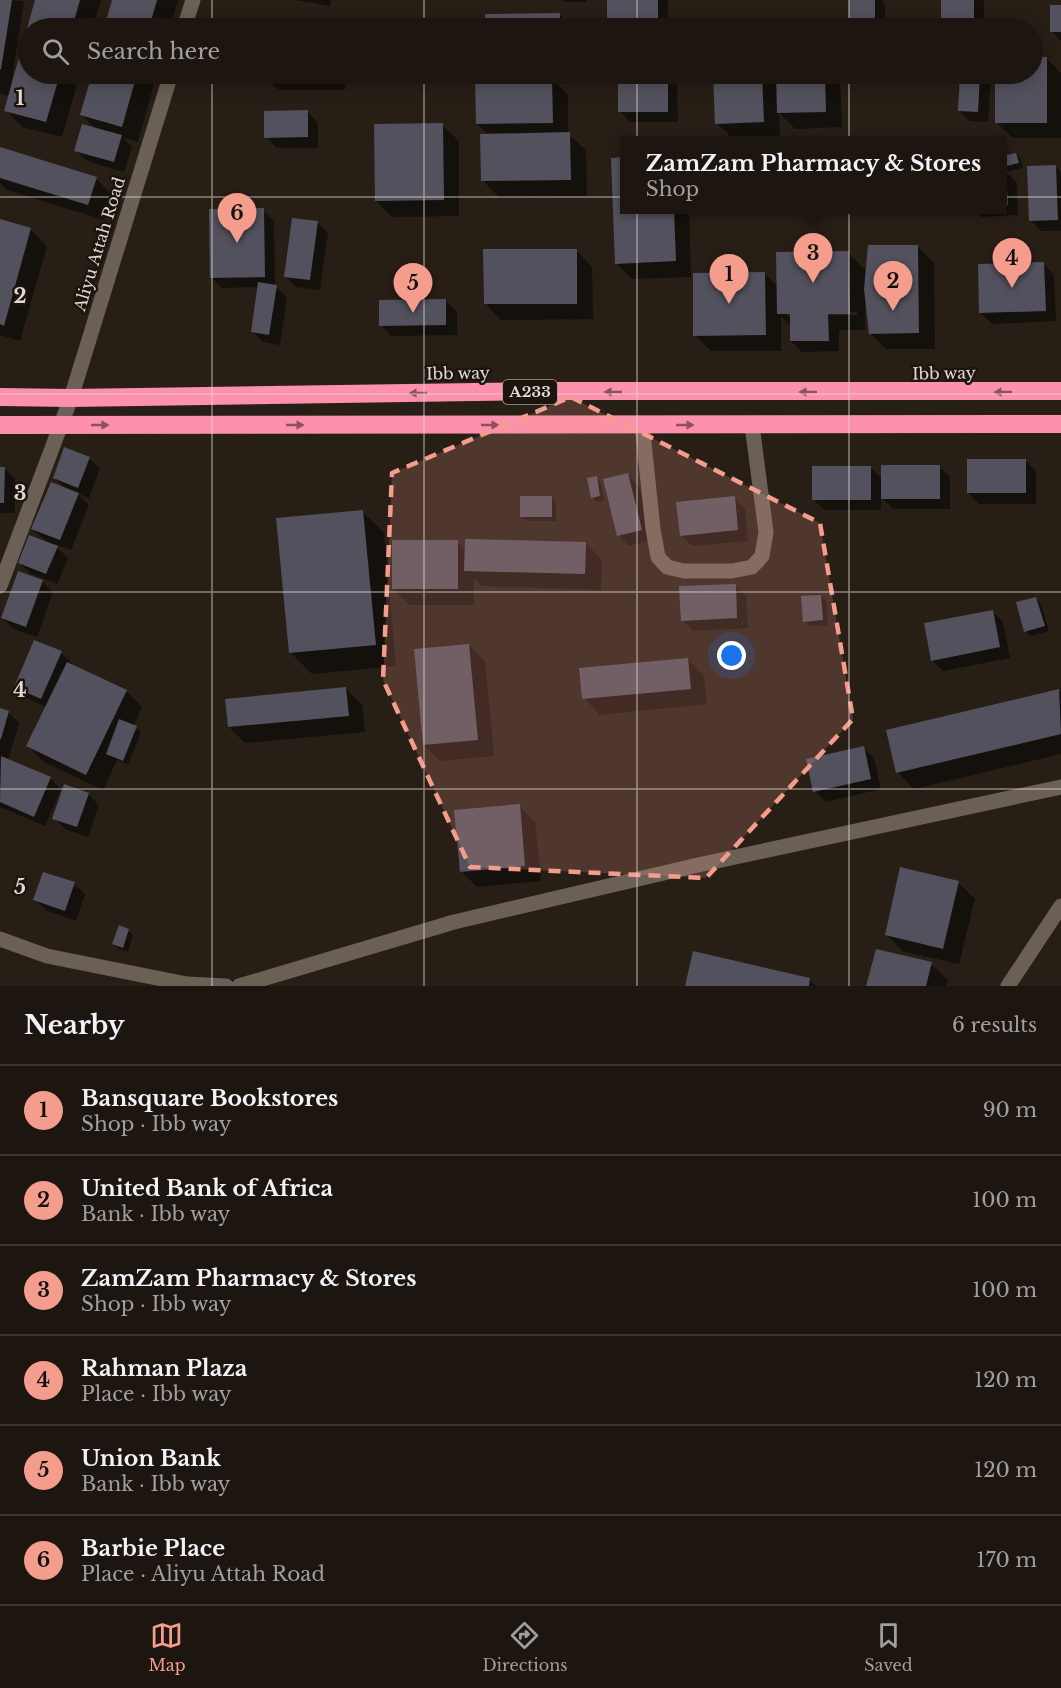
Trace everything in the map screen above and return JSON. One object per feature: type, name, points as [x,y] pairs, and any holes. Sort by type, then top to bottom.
[{"type":"highway","name":"Ibb way","points":[[0,397],[544,391],[1061,391]]},
{"type":"highway","name":"A233","points":[[0,425],[1061,424]]},
{"type":"street","points":[[187,18],[193,0]]},
{"type":"street","name":"Aliyu Attah Road","points":[[0,586],[71,398],[168,84]]},
{"type":"street","points":[[642,424],[658,557],[667,567],[684,571],[732,571],[752,567],[762,556],[766,532],[752,425]]},
{"type":"street","points":[[238,986],[454,922],[698,865],[1061,787]]},
{"type":"street","points":[[1008,986],[1061,906]]},
{"type":"street","points":[[0,939],[47,956],[187,984],[226,986]]},
{"type":"highlighted area","points":[[571,397],[820,523],[853,719],[706,878],[470,867],[383,680],[392,473]]},
{"type":"building","points":[[0,0],[12,0],[1,69],[0,69]]},
{"type":"building","points":[[35,0],[80,0],[75,18],[30,18]]},
{"type":"building","points":[[112,0],[157,0],[152,18],[107,18]]},
{"type":"building","points":[[607,0],[658,0],[658,18],[607,18]]},
{"type":"building","points":[[849,0],[875,0],[875,18],[849,18]]},
{"type":"building","points":[[941,0],[974,0],[974,18],[941,18]]},
{"type":"building","points":[[1050,5],[1061,5],[1061,32],[1050,32]]},
{"type":"building","points":[[560,13],[560,18],[485,18],[485,14]]},
{"type":"building","points":[[1043,57],[1047,57],[1047,123],[995,123],[995,84],[1043,84]]},
{"type":"building","points":[[18,61],[18,84],[57,84],[46,122],[4,111]]},
{"type":"building","points":[[89,84],[134,84],[122,127],[80,115]]},
{"type":"building","points":[[475,84],[552,84],[553,123],[476,124]]},
{"type":"building","points":[[618,84],[668,84],[668,112],[618,112]]},
{"type":"building","points":[[713,84],[762,84],[764,122],[715,124]]},
{"type":"building","points":[[776,84],[825,84],[826,112],[777,113]]},
{"type":"building","points":[[959,84],[979,84],[978,112],[958,111]]},
{"type":"building","points":[[308,110],[308,137],[264,138],[264,111]]},
{"type":"building","points":[[443,123],[444,200],[375,201],[374,124]]},
{"type":"building","points":[[82,124],[122,135],[114,162],[74,151]]},
{"type":"building","points":[[570,132],[571,180],[481,181],[480,134]]},
{"type":"building","points":[[0,147],[97,177],[88,205],[0,178]]},
{"type":"building","points":[[1016,153],[1019,163],[1007,166],[1007,155]]},
{"type":"building","points":[[620,157],[620,214],[674,214],[676,261],[615,264],[611,158]]},
{"type":"building","points":[[1056,165],[1058,220],[1029,221],[1027,166]]},
{"type":"building","points":[[264,208],[265,277],[210,278],[209,209]]},
{"type":"building","points":[[292,218],[318,221],[310,280],[284,277]]},
{"type":"building","points":[[0,219],[31,228],[4,326],[0,324]]},
{"type":"building","points":[[868,245],[918,245],[919,333],[869,334],[864,289]]},
{"type":"building","points":[[483,249],[577,249],[577,304],[484,304]]},
{"type":"building","points":[[849,251],[850,314],[828,314],[829,341],[790,341],[790,314],[777,314],[776,252]]},
{"type":"building","points":[[1044,262],[1046,311],[979,313],[978,264]]},
{"type":"building","points":[[765,272],[766,335],[693,336],[693,273]]},
{"type":"building","points":[[258,282],[277,285],[269,335],[251,332]]},
{"type":"building","points":[[446,299],[446,325],[379,326],[379,300]]},
{"type":"building","points":[[64,447],[90,457],[78,488],[53,478]]},
{"type":"building","points":[[967,459],[1026,459],[1026,493],[967,493]]},
{"type":"building","points":[[881,465],[940,465],[940,499],[881,499]]},
{"type":"building","points":[[812,466],[871,466],[871,500],[812,500]]},
{"type":"building","points":[[0,467],[5,467],[4,503],[0,503]]},
{"type":"building","points":[[628,473],[642,530],[617,536],[603,479]]},
{"type":"building","points":[[597,476],[600,496],[591,498],[587,478]]},
{"type":"building","points":[[51,482],[79,493],[60,540],[31,529]]},
{"type":"building","points":[[520,496],[552,496],[552,517],[520,517]]},
{"type":"building","points":[[735,496],[738,530],[680,536],[676,502]]},
{"type":"building","points":[[363,510],[376,645],[289,653],[276,518]]},
{"type":"building","points":[[29,535],[58,546],[46,574],[18,563]]},
{"type":"building","points":[[465,539],[586,542],[585,574],[464,571]]},
{"type":"building","points":[[392,540],[458,540],[458,589],[392,589]]},
{"type":"building","points":[[18,571],[43,580],[26,627],[1,618]]},
{"type":"building","points":[[736,584],[737,618],[681,621],[679,586]]},
{"type":"building","points":[[821,595],[823,620],[803,622],[801,596]]},
{"type":"building","points":[[1036,597],[1045,626],[1024,632],[1016,602]]},
{"type":"building","points":[[993,610],[1000,647],[931,661],[924,623]]},
{"type":"building","points":[[34,640],[62,651],[41,699],[14,687]]},
{"type":"building","points":[[469,644],[478,740],[423,745],[414,649]]},
{"type":"building","points":[[688,658],[691,689],[582,699],[579,668]]},
{"type":"building","points":[[67,662],[127,690],[86,775],[26,746]]},
{"type":"building","points":[[346,687],[349,716],[228,727],[225,699]]},
{"type":"building","points":[[1059,689],[1061,734],[896,773],[886,730]]},
{"type":"building","points":[[0,708],[9,711],[1,739],[0,739]]},
{"type":"building","points":[[119,719],[137,726],[123,761],[106,754]]},
{"type":"building","points":[[864,746],[871,779],[813,792],[806,759]]},
{"type":"building","points":[[1,756],[51,777],[34,817],[0,802]]},
{"type":"building","points":[[64,784],[89,793],[77,827],[52,819]]},
{"type":"building","points":[[520,804],[525,866],[460,872],[454,810]]},
{"type":"building","points":[[900,867],[959,881],[943,949],[885,935]]},
{"type":"building","points":[[43,872],[75,882],[65,911],[33,900]]},
{"type":"building","points":[[119,925],[129,929],[123,948],[112,944]]},
{"type":"building","points":[[876,949],[932,962],[926,986],[866,986]]},
{"type":"building","points":[[693,951],[810,978],[809,986],[685,986]]},
{"type":"place","name":"Barbie Place","points":[[237,243]]},
{"type":"place","name":"ZamZam Pharmacy & Stores","points":[[813,283]]},
{"type":"place","name":"Rahman Plaza","points":[[1012,288]]},
{"type":"place","name":"Bansquare Bookstores","points":[[729,304]]},
{"type":"place","name":"United Bank of Africa","points":[[893,311]]},
{"type":"place","name":"Union Bank","points":[[413,313]]}]
